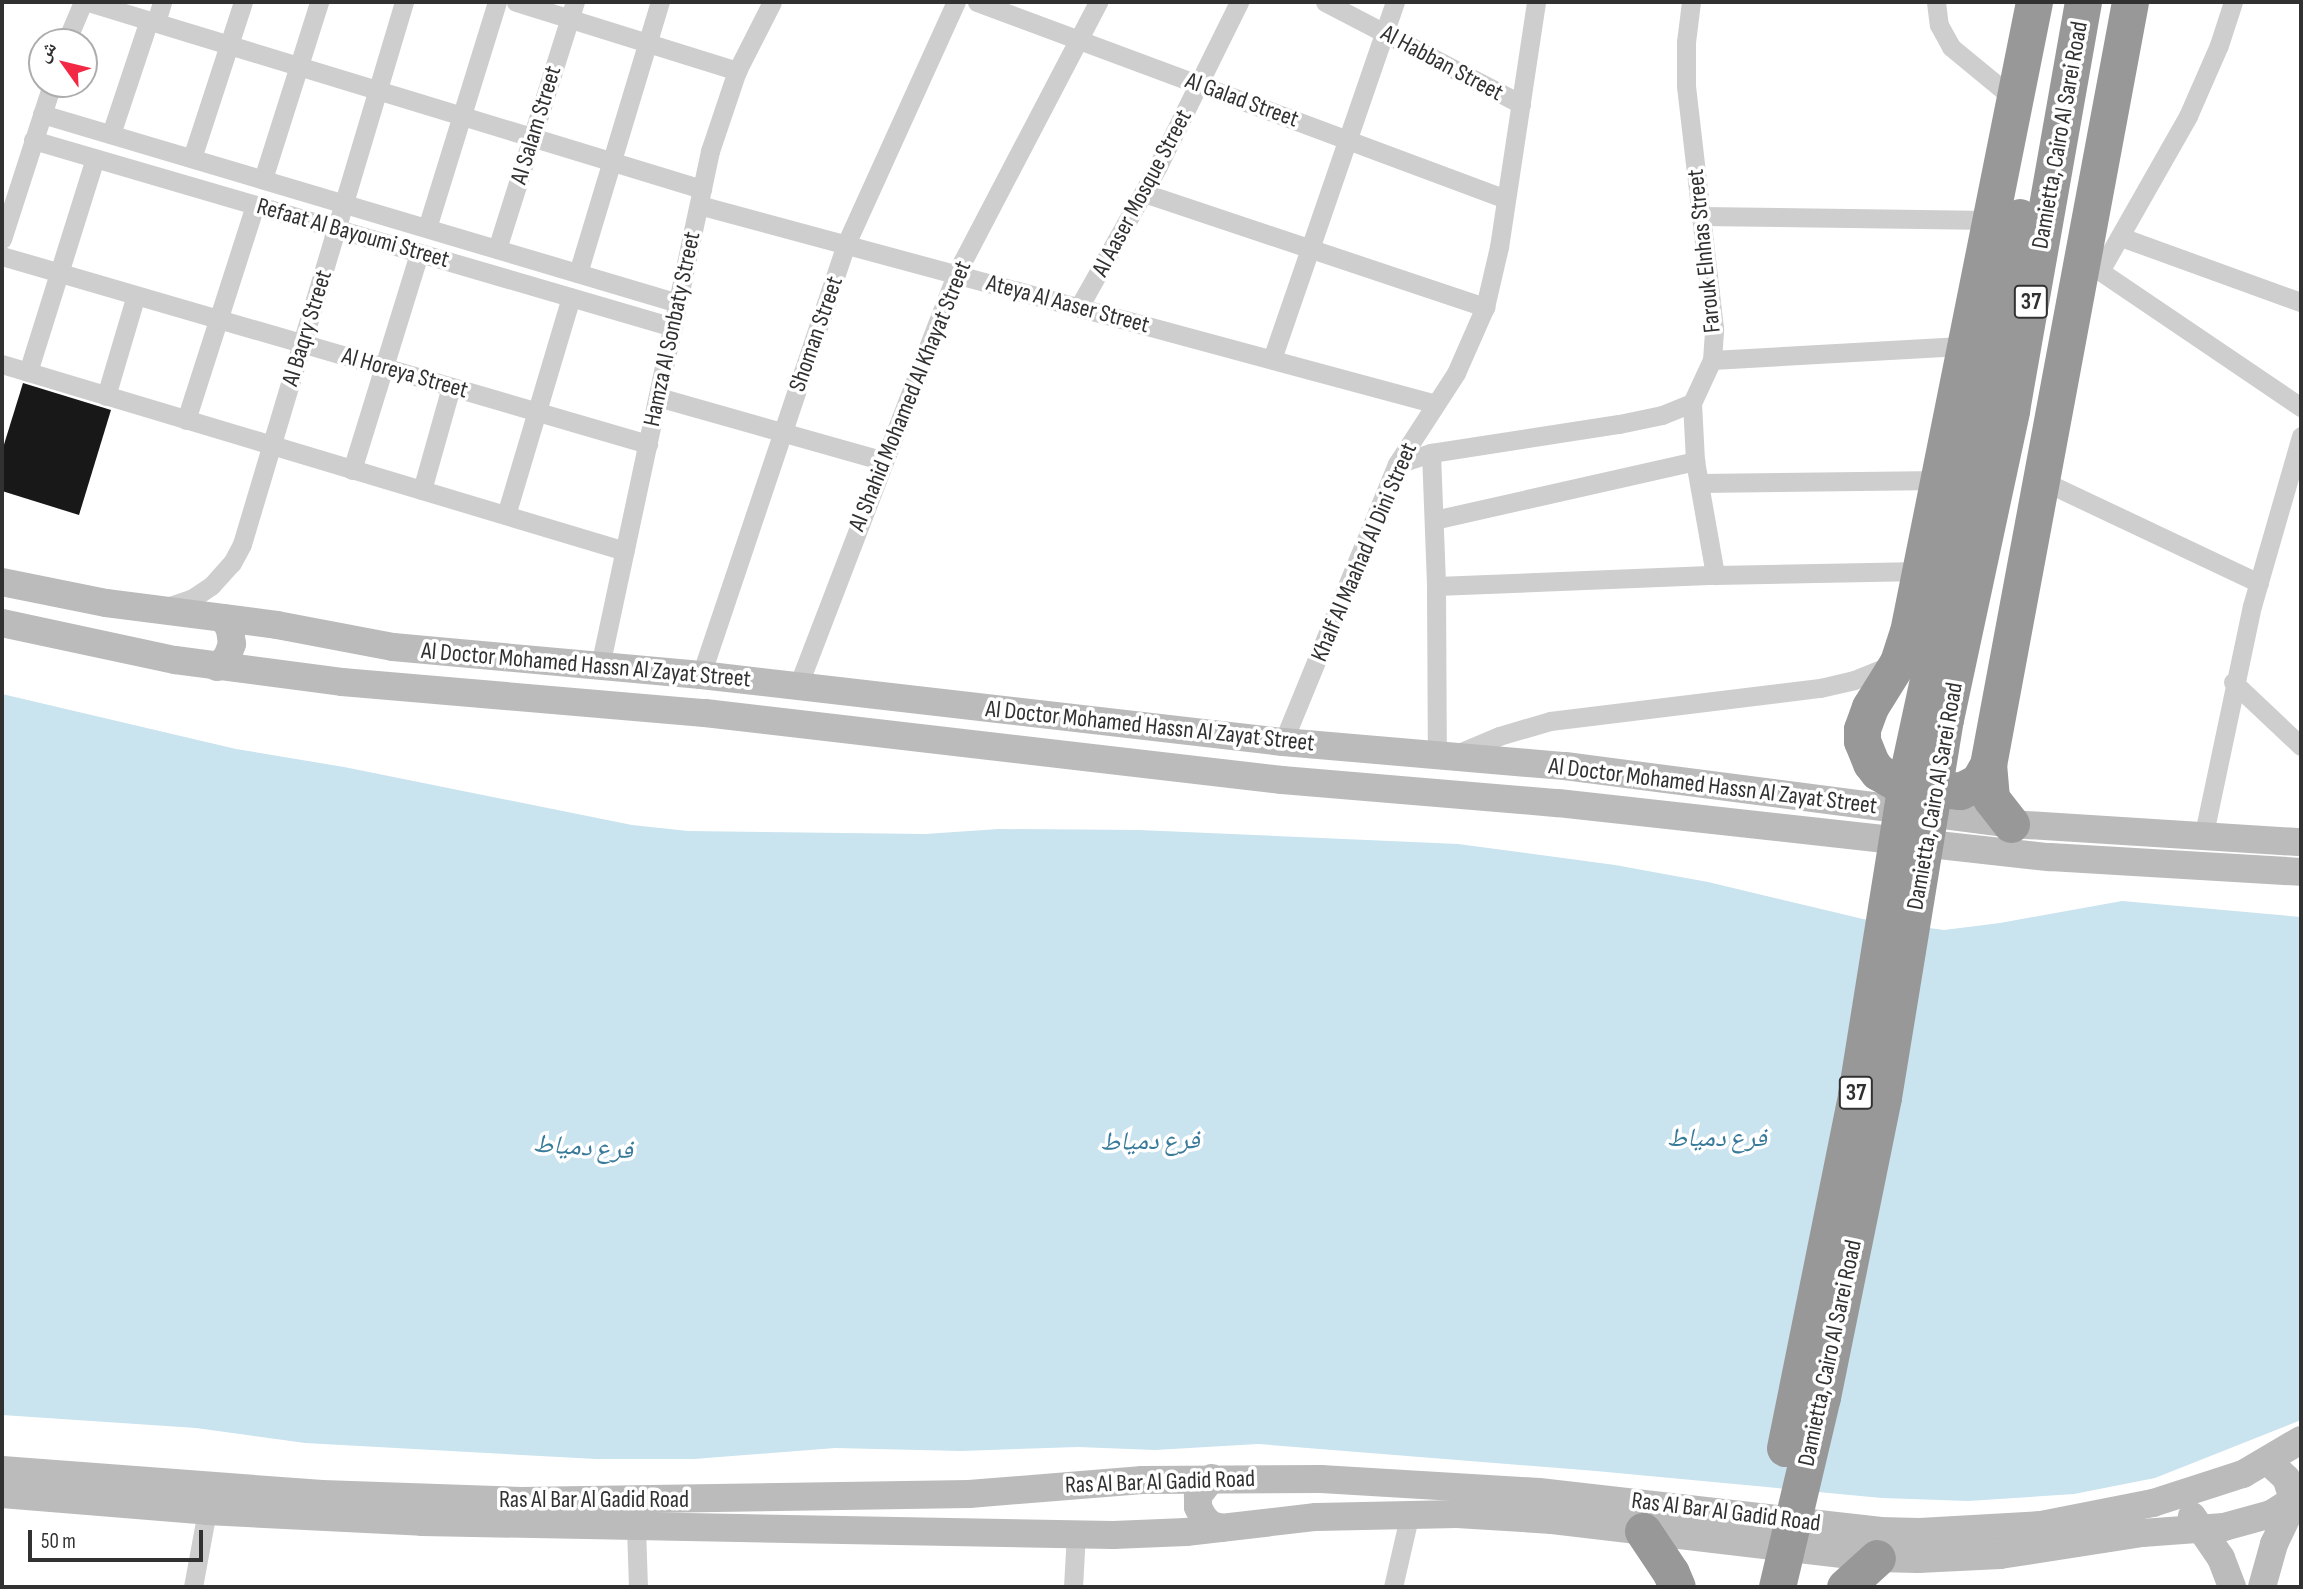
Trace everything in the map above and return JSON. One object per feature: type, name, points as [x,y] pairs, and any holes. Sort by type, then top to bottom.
[{"type":"highway","points":[[1988,765],[1978,782],[1954,792],[1899,784],[1878,772],[1865,753],[1862,729],[1870,707],[1898,662],[1908,632],[2034,2]]},
{"type":"highway","name":"Damietta, Cairo Al Sarei Road","points":[[1777,1587],[1843,1298],[1898,1012],[1945,719],[1959,598],[2058,2]]},
{"type":"highway","name":"Damietta, Cairo Al Sarei Road","points":[[1755,1587],[1856,1094],[1908,772],[1959,598],[2016,384],[2083,2]]},
{"type":"highway","points":[[2011,824],[1991,798],[1988,765],[2041,480],[2091,265],[2130,2]]},
{"type":"highway","points":[[1643,1531],[1671,1573],[1676,1587]]},
{"type":"highway","points":[[1845,1587],[1877,1558]]},
{"type":"main road","name":"Al Doctor Mohamed Hassn Al Zayat Street","points":[[2,582],[58,595],[300,629],[382,646],[798,685],[1283,742],[1565,766],[2011,824],[2301,842]]},
{"type":"main road","points":[[217,667],[227,657],[232,643],[230,629],[223,618]]},
{"type":"main road","name":"Al Doctor Mohamed Hassn Al Zayat Street","points":[[2,623],[120,650],[300,678],[705,713],[1282,780],[1558,803],[2050,857],[2301,872]]},
{"type":"main road","points":[[300,629],[289,644],[288,653],[292,667],[300,678]]},
{"type":"main road","name":"Ras Al Bar Al Gadid Road","points":[[2,1470],[323,1494],[561,1501],[969,1494],[1212,1478],[1321,1479],[1485,1487],[1648,1503],[1879,1531],[1920,1532],[2040,1525],[2116,1512],[2190,1493],[2243,1474],[2301,1440]]},
{"type":"main road","points":[[2262,1587],[2274,1544],[2297,1499],[2286,1478],[2267,1461]]},
{"type":"main road","points":[[1212,1478],[1198,1496],[1198,1507],[1211,1525],[1222,1528]]},
{"type":"main road","points":[[2190,1493],[2191,1515],[2221,1558],[2232,1587]]},
{"type":"main road","name":"Ras Al Bar Al Gadid Road","points":[[2,1494],[207,1511],[422,1522],[1076,1534],[1149,1534],[1316,1517],[1410,1513],[1504,1516],[1877,1558],[2000,1555],[2141,1533],[2248,1522],[2297,1499]]},
{"type":"street","name":"Ateya Al Aaser Street","points":[[85,2],[612,161],[701,197],[846,244],[1436,404]]},
{"type":"street","points":[[73,28],[85,2]]},
{"type":"street","points":[[111,134],[152,21],[162,2]]},
{"type":"street","points":[[192,158],[243,2]]},
{"type":"street","points":[[262,179],[319,2]]},
{"type":"street","name":"Al Baqry Street","points":[[153,610],[174,606],[202,592],[232,563],[242,544],[404,2]]},
{"type":"street","points":[[427,228],[496,2]]},
{"type":"street","points":[[516,2],[572,10],[648,43],[737,71]]},
{"type":"street","points":[[579,273],[660,2]]},
{"type":"street","name":"Hamza Al Sonbaty Street","points":[[600,666],[718,125],[737,71],[772,2]]},
{"type":"street","name":"Shoman Street","points":[[701,675],[846,244],[956,2]]},
{"type":"street","name":"Al Galad Street","points":[[977,2],[1506,199]]},
{"type":"street","name":"Al Shahid Mohamed Al Khayat Street","points":[[798,685],[956,274],[1098,2]]},
{"type":"street","name":"Al Aaser Mosque Street","points":[[1079,307],[1143,193],[1239,2]]},
{"type":"street","name":"Al Habban Street","points":[[1325,2],[1521,104]]},
{"type":"street","points":[[1272,359],[1395,2]]},
{"type":"street","name":"Khalf Al Maahad Al Dini Street","points":[[1283,742],[1397,464],[1465,357],[1485,306],[1496,267],[1536,2]]},
{"type":"street","name":"Farouk Elnhas Street","points":[[1691,2],[1686,42],[1686,86],[1714,328],[1712,360],[1692,403]]},
{"type":"street","points":[[1936,2],[1939,25],[1951,47],[2014,99]]},
{"type":"street","points":[[2233,2],[2219,46],[2188,117],[2121,237],[2091,265],[2249,375],[2301,407]]},
{"type":"street","name":"Al Salam Street","points":[[497,249],[572,10]]},
{"type":"street","points":[[2,239],[47,98]]},
{"type":"street","name":"Refaat Al Bayoumi Street","points":[[42,114],[678,303]]},
{"type":"street","name":"Refaat Al Bayoumi Street","points":[[33,140],[673,327]]},
{"type":"street","points":[[28,372],[96,158]]},
{"type":"street","points":[[1143,193],[1485,306]]},
{"type":"street","points":[[186,420],[255,205]]},
{"type":"street","points":[[1701,216],[1990,220]]},
{"type":"street","points":[[2121,237],[2301,302]]},
{"type":"street","points":[[352,470],[419,253]]},
{"type":"street","name":"Al Horeya Street","points":[[2,256],[648,444]]},
{"type":"street","points":[[106,396],[136,295]]},
{"type":"street","points":[[506,515],[571,297]]},
{"type":"street","points":[[1712,360],[1966,345]]},
{"type":"street","points":[[2,364],[625,551]]},
{"type":"street","points":[[422,490],[452,387]]},
{"type":"street","points":[[658,397],[884,461]]},
{"type":"street","points":[[1397,464],[1431,453],[1619,424],[1662,415],[1692,403],[1695,461],[1714,575]]},
{"type":"street","points":[[2203,838],[2233,682],[2301,436]]},
{"type":"street","points":[[1431,453],[1443,756],[1550,721],[1820,688],[1854,680],[1898,662]]},
{"type":"street","points":[[1434,520],[1695,461]]},
{"type":"street","points":[[1699,483],[1939,480]]},
{"type":"street","points":[[2041,480],[2259,583]]},
{"type":"street","points":[[1437,586],[1714,575],[1921,571]]},
{"type":"street","points":[[2233,682],[2301,746]]},
{"type":"street","points":[[193,1587],[207,1511]]},
{"type":"street","points":[[1393,1587],[1410,1513]]},
{"type":"street","points":[[636,1527],[638,1587]]},
{"type":"street","points":[[1073,1587],[1076,1534]]},
{"type":"water","name":"فرع دمياط","points":[[2,694],[236,749],[344,767],[632,825],[688,831],[925,834],[999,829],[1139,830],[1458,844],[1615,865],[1708,882],[1863,919],[1944,930],[2122,901],[2301,917],[2301,1420],[2155,1478],[2074,1494],[1968,1501],[1882,1498],[1596,1471],[1258,1444],[1155,1450],[1078,1447],[961,1451],[835,1448],[694,1459],[596,1459],[305,1443],[196,1428],[2,1415]]},
{"type":"building","points":[[23,383],[111,410],[79,515],[2,491],[2,451]]}]
